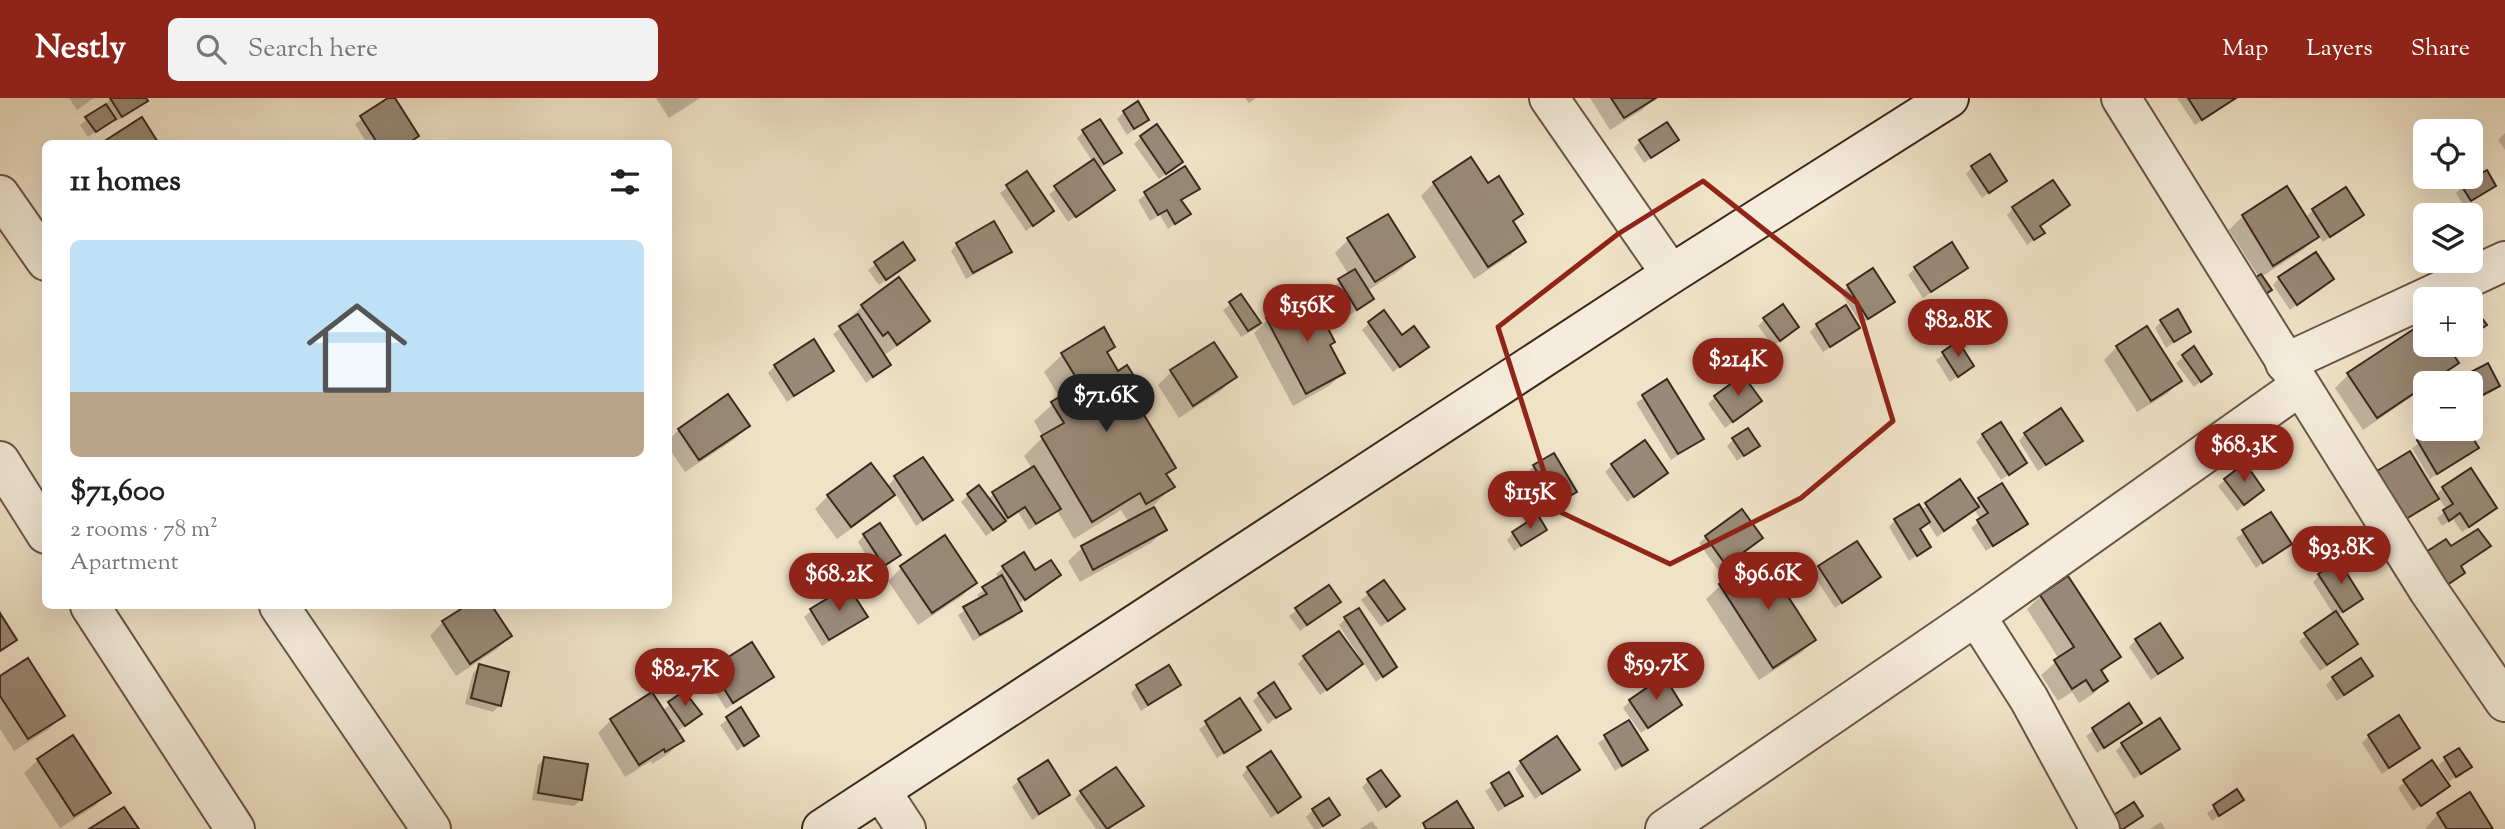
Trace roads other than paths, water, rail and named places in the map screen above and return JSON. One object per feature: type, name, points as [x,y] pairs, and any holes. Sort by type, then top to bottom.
[{"type":"street","points":[[1549,98],[1671,274]]},
{"type":"street","points":[[822,829],[1671,274],[1950,98]]},
{"type":"street","points":[[2121,98],[2429,591],[2505,702]]},
{"type":"street","points":[[0,195],[42,255]]},
{"type":"street","points":[[1665,829],[1976,616],[2292,374],[2505,261]]},
{"type":"street","points":[[0,461],[42,528]]},
{"type":"street","points":[[92,609],[235,829]]},
{"type":"street","points":[[281,609],[431,829]]},
{"type":"street","points":[[1976,616],[2029,699],[2100,829]]},
{"type":"street","points":[[881,791],[906,829]]}]
